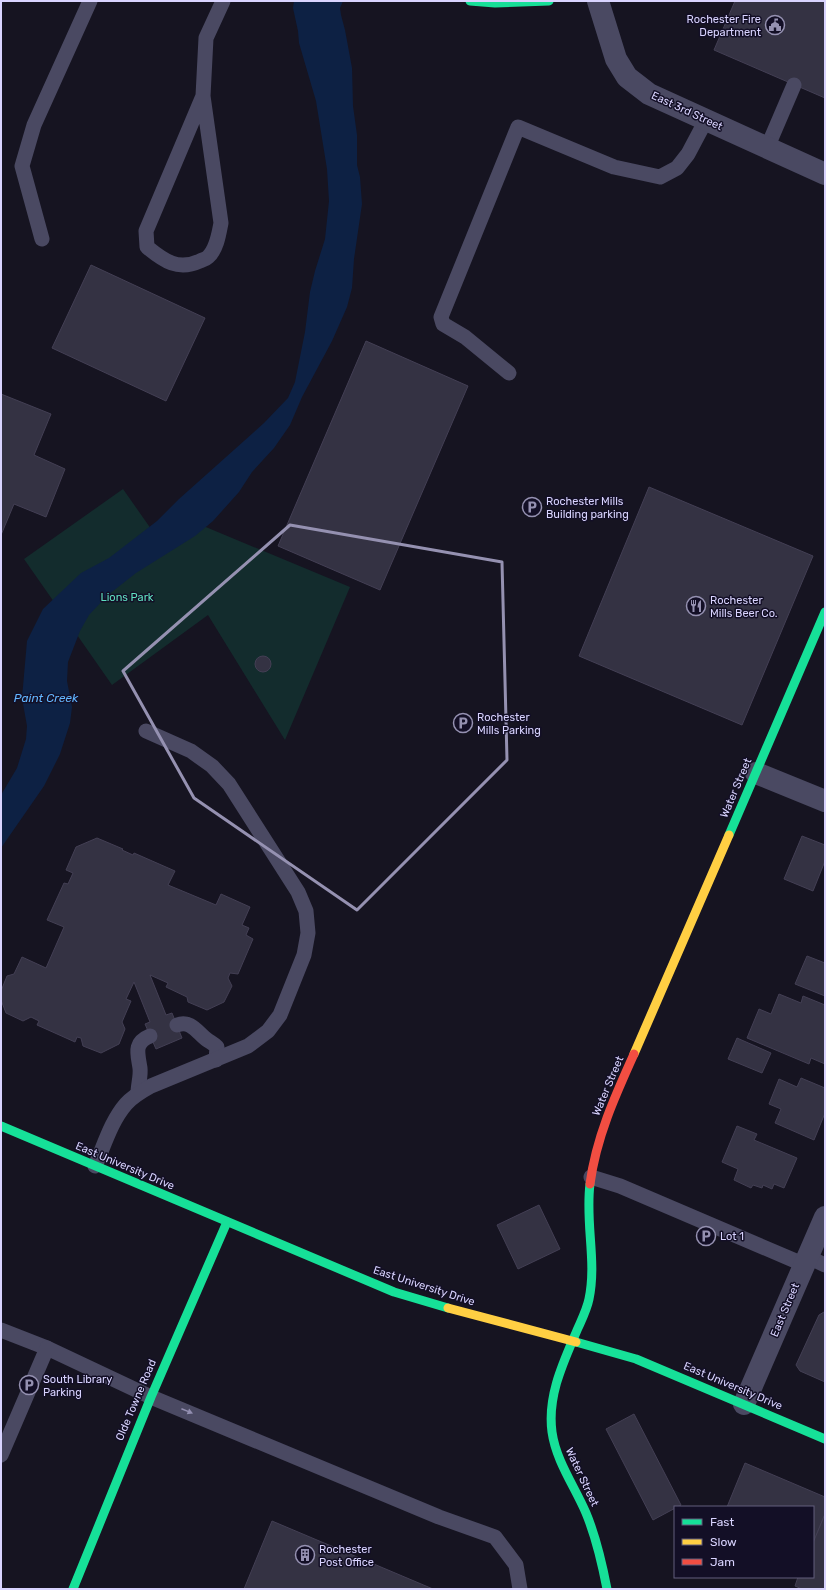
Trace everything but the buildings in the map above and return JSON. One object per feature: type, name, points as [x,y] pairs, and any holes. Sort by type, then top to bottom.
[{"type":"street","points":[[470,1],[495,4],[549,1]]},
{"type":"street","name":"East 3rd Street","points":[[598,1],[616,59],[627,77],[649,94],[825,174]]},
{"type":"street","name":"Water Street","points":[[607,1589],[601,1557],[586,1512],[558,1457],[552,1434],[550,1416],[554,1389],[586,1311],[591,1292],[592,1258],[589,1199],[591,1177],[598,1143],[611,1106],[756,772],[788,694],[825,612]]},
{"type":"street","points":[[756,772],[825,801]]},
{"type":"street","name":"East University Drive","points":[[1,1126],[394,1292],[436,1305],[636,1359],[825,1439]]},
{"type":"street","name":"East Street","points":[[744,1404],[812,1262],[825,1217]]},
{"type":"street","name":"Olde Towne Road","points":[[73,1589],[151,1397],[227,1222]]},
{"type":"lane","points":[[42,239],[22,166],[34,125],[90,1]]},
{"type":"lane","points":[[204,96],[146,231],[147,247],[172,264],[191,265],[208,257],[217,242],[221,222],[204,96],[206,38],[223,1]]},
{"type":"lane","points":[[767,148],[794,85]]},
{"type":"lane","points":[[509,373],[465,337],[444,324],[441,317],[518,126],[614,166],[660,177],[677,168],[685,159],[706,120]]},
{"type":"lane","points":[[95,1166],[115,1121],[126,1104],[138,1093],[151,1086],[248,1046],[268,1031],[280,1015],[304,955],[308,933],[306,912],[298,892],[229,784],[212,766],[192,751],[146,731]]},
{"type":"lane","points":[[177,1025],[181,1024],[194,1026],[207,1040],[217,1047],[216,1060]]},
{"type":"lane","points":[[138,1093],[140,1069],[137,1051],[140,1044],[150,1036]]},
{"type":"lane","points":[[591,1177],[620,1186],[812,1262]]},
{"type":"lane","points":[[1,1330],[47,1348],[151,1397],[440,1517],[495,1537],[516,1565],[520,1589]]},
{"type":"lane","points":[[1,1455],[47,1348]]},
{"type":"highlighted area","points":[[290,525],[502,562],[507,760],[357,910],[194,798],[123,671]]},
{"type":"green space","name":"Lions Park","points":[[123,489],[163,546],[189,520],[350,587],[285,740],[208,615],[112,685],[24,559]]},
{"type":"water","name":"Paint Creek","points":[[294,1],[343,1],[340,8],[352,68],[353,106],[357,135],[357,165],[360,177],[362,204],[354,259],[352,288],[347,307],[332,341],[302,397],[290,425],[274,448],[252,472],[239,492],[213,521],[195,536],[136,573],[108,595],[89,615],[80,631],[68,662],[67,681],[72,707],[70,723],[60,754],[44,786],[1,848],[1,795],[17,768],[26,739],[27,726],[22,698],[27,641],[43,609],[81,573],[109,558],[157,521],[179,499],[264,423],[288,398],[295,382],[305,332],[310,292],[325,239],[329,201],[327,169],[316,101],[299,43],[293,8]]},
{"type":"traffic: fast","points":[[470,1],[495,3],[549,1]]},
{"type":"traffic: fast","points":[[729,835],[825,612]]},
{"type":"traffic: fast","points":[[1,1126],[394,1292],[448,1308]]},
{"type":"traffic: fast","points":[[590,1184],[589,1213],[592,1270],[589,1299],[586,1310],[558,1378],[554,1392],[551,1418],[552,1432],[557,1453],[590,1522],[607,1589]]},
{"type":"traffic: fast","points":[[73,1589],[151,1397],[227,1222]]},
{"type":"traffic: fast","points":[[576,1342],[636,1359],[825,1439]]},
{"type":"traffic: slow","points":[[634,1054],[729,835]]},
{"type":"traffic: slow","points":[[448,1308],[576,1342]]},
{"type":"traffic: jam","points":[[590,1184],[597,1150],[607,1118],[634,1054]]},
{"type":"place","name":"Rochester Fire Department","points":[[775,25]]},
{"type":"place","name":"Rochester Mills Building parking","points":[[532,507]]},
{"type":"place","name":"Rochester Mills Beer Co.","points":[[696,606]]},
{"type":"place","name":"Rochester Mills Parking","points":[[463,723]]},
{"type":"place","name":"Lot 1","points":[[706,1236]]},
{"type":"place","name":"South Library Parking","points":[[29,1385]]},
{"type":"place","name":"Rochester Post Office","points":[[305,1555]]}]
